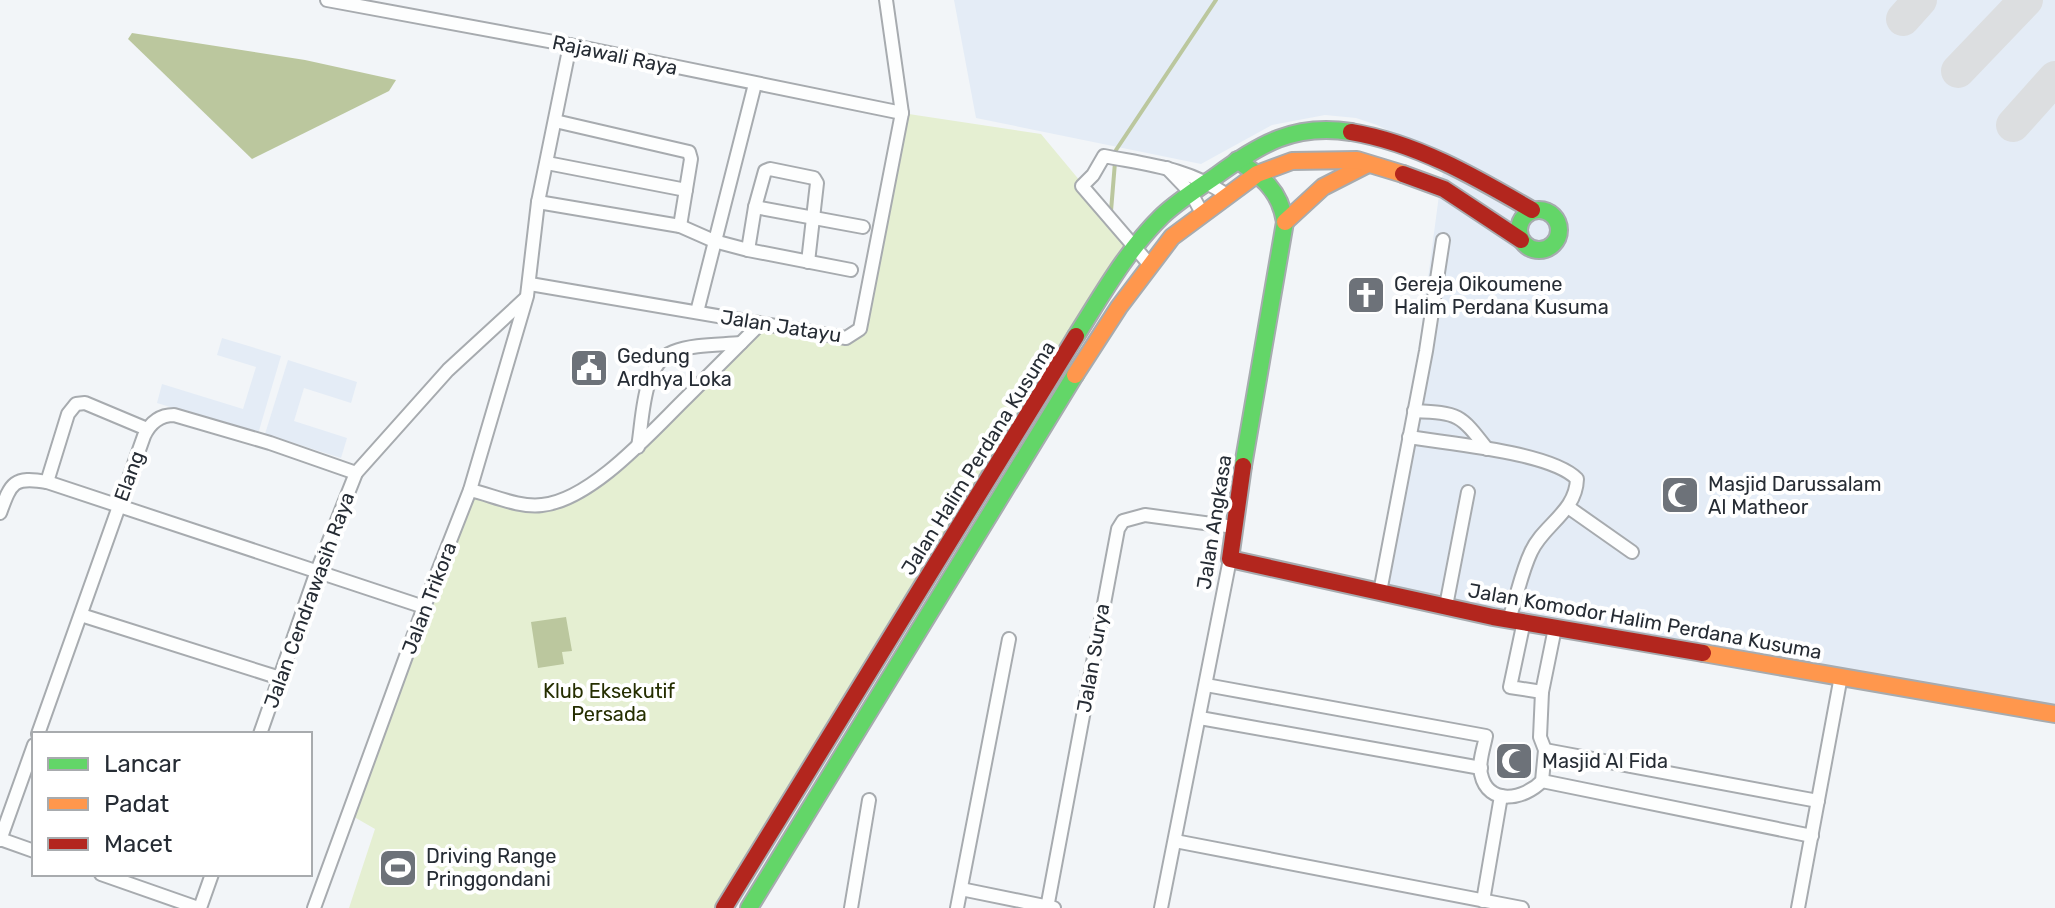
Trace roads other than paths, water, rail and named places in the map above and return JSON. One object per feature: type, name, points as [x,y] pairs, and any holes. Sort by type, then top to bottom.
[{"type":"street","name":"Rajawali Raya","points":[[327,0],[570,45],[902,113]]},
{"type":"street","points":[[886,0],[902,113]]},
{"type":"street","name":"Jalan Trikora","points":[[314,908],[470,490],[529,290],[538,202],[570,45]]},
{"type":"street","points":[[697,312],[755,84]]},
{"type":"street","name":"Jalan Jatayu","points":[[529,290],[697,312],[846,338],[858,332],[902,113]]},
{"type":"street","points":[[555,121],[687,150],[691,159],[680,226]]},
{"type":"street","name":"Jalan Halim Perdana Kusuma","points":[[724,908],[1103,293],[1135,247],[1172,207],[1248,151],[1283,135],[1349,131],[1458,168],[1532,210]]},
{"type":"street","points":[[1150,265],[1082,186],[1093,175],[1112,158],[1180,170],[1207,181],[1227,195]]},
{"type":"street","name":"Jalan Halim Perdana Kusuma","points":[[749,908],[1089,352],[1172,237],[1257,174],[1277,165],[1306,159],[1357,160],[1444,189],[1521,240]]},
{"type":"street","points":[[1237,160],[1275,189],[1281,198],[1285,222]]},
{"type":"street","points":[[547,163],[686,190]]},
{"type":"street","points":[[1285,222],[1317,190],[1339,175],[1369,163]]},
{"type":"street","points":[[1167,168],[1191,193],[1202,213]]},
{"type":"street","points":[[748,250],[763,175],[768,170],[814,178],[817,181],[808,262]]},
{"type":"street","points":[[538,202],[680,226],[714,241],[748,250],[851,270]]},
{"type":"street","points":[[755,207],[863,227]]},
{"type":"street","points":[[1541,209],[1558,222],[1558,237],[1551,246],[1542,250],[1530,248],[1521,240],[1520,223],[1532,210],[1541,209]]},
{"type":"street","name":"Jalan Angkasa","points":[[1161,908],[1230,559],[1247,434],[1285,222]]},
{"type":"street","points":[[1380,592],[1443,240]]},
{"type":"street","name":"Jalan Cendrawasih Raya","points":[[261,732],[317,571],[356,473],[448,370],[529,290]]},
{"type":"street","points":[[470,490],[531,505],[555,502],[611,470],[638,447],[760,324]]},
{"type":"street","points":[[638,447],[648,389],[656,367],[663,359],[672,352],[684,349],[741,343]]},
{"type":"street","points":[[47,482],[68,414],[76,404],[85,403],[147,429]]},
{"type":"street","points":[[1414,411],[1459,417],[1487,449]]},
{"type":"street","name":"Elang","points":[[39,732],[147,429],[162,417],[174,415],[270,443],[356,473]]},
{"type":"street","points":[[1409,437],[1531,457],[1577,479],[1577,490],[1568,507],[1542,535],[1530,554],[1517,620],[1510,687],[1542,692]]},
{"type":"street","points":[[0,513],[8,490],[14,483],[26,479],[47,482],[424,607]]},
{"type":"street","points":[[1446,606],[1468,492]]},
{"type":"street","points":[[1568,507],[1632,552]]},
{"type":"street","name":"Jalan Surya","points":[[1049,908],[1118,529],[1123,521],[1145,515],[1234,527]]},
{"type":"street","name":"Jalan Komodor Halim Perdana Kusuma","points":[[1230,559],[1555,628],[2055,714]]},
{"type":"street","points":[[81,615],[280,678]]},
{"type":"street","points":[[1206,685],[1486,736],[1481,768],[1488,787],[1501,796],[1523,796],[1542,781],[1545,750],[1540,737],[1542,692],[1555,628]]},
{"type":"street","points":[[957,908],[1009,639]]},
{"type":"street","points":[[1798,908],[1841,676]]},
{"type":"street","points":[[1200,718],[1481,768]]},
{"type":"street","points":[[1545,750],[1818,801]]},
{"type":"street","points":[[32,751],[0,840],[32,850]]},
{"type":"street","points":[[1542,781],[1812,836]]},
{"type":"street","points":[[1483,901],[1501,796]]},
{"type":"street","points":[[851,908],[869,800]]},
{"type":"street","points":[[1175,841],[1498,906],[1522,908]]},
{"type":"street","points":[[107,876],[199,908],[211,876]]},
{"type":"street","points":[[961,889],[1049,908]]},
{"type":"waterway","points":[[1111,211],[1116,150],[1216,0]]},
{"type":"place","name":"Gereja Oikoumene Halim Perdana Kusuma","points":[[1366,295]]},
{"type":"place","name":"Gedung Ardhya Loka","points":[[589,368]]},
{"type":"place","name":"Masjid Darussalam Al Matheor","points":[[1680,495]]},
{"type":"place","name":"Masjid Al Fida","points":[[1514,761]]},
{"type":"place","name":"Driving Range Pringgondani","points":[[398,868]]},
{"type":"park label","name":"Klub Eksekutif Persada","points":[[609,702]]}]
